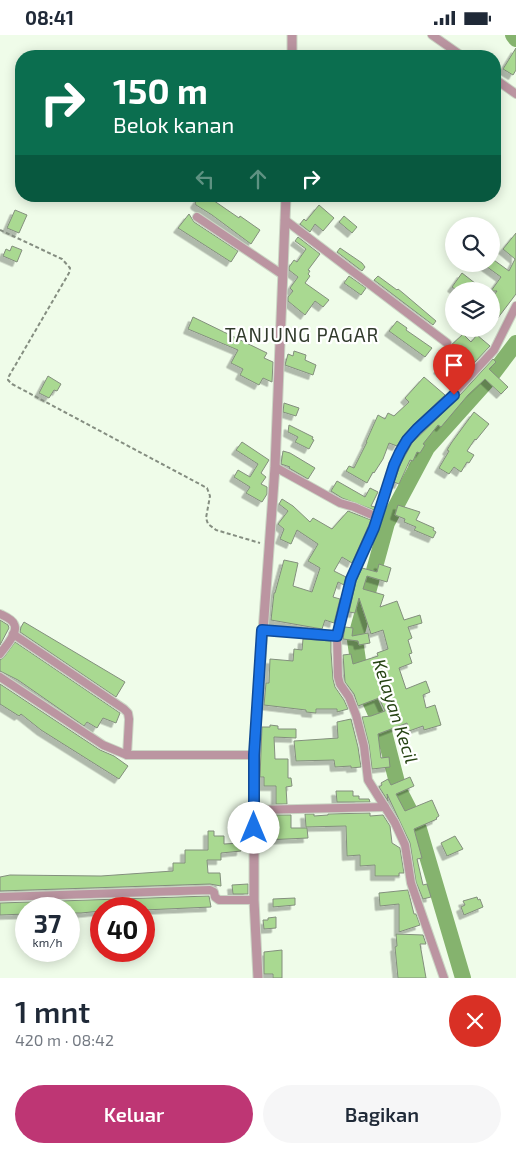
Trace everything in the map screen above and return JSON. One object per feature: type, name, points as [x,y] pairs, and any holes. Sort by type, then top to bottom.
[{"type":"street","points":[[292,35],[292,50]]},
{"type":"street","points":[[432,35],[453,50]]},
{"type":"street","points":[[501,83],[516,94]]},
{"type":"street","points":[[258,978],[254,900],[254,755],[275,467],[286,202]]},
{"type":"street","points":[[196,217],[283,275]]},
{"type":"street","points":[[285,220],[447,343]]},
{"type":"street","points":[[444,978],[411,883],[405,845],[401,833],[368,780],[364,746],[356,715],[349,697],[340,683],[337,669],[337,636],[351,579],[370,538],[394,465],[407,440],[462,387],[494,350],[516,306]]},
{"type":"street","points":[[275,467],[340,503],[377,517]]},
{"type":"street","points":[[0,614],[13,622],[15,627],[13,634],[0,654]]},
{"type":"street","points":[[262,630],[337,636]]},
{"type":"street","points":[[13,634],[128,713],[126,755]]},
{"type":"street","points":[[0,677],[103,745],[126,755],[254,755]]},
{"type":"street","points":[[254,810],[385,807]]},
{"type":"street","points":[[0,897],[200,890],[214,892],[216,898],[223,901],[254,900]]},
{"type":"path","points":[[0,230],[62,259],[70,267],[69,273],[8,380],[12,384],[207,488],[210,496],[206,518],[208,524],[216,529],[270,546]]},
{"type":"building","points":[[516,48],[516,70],[513,75],[503,69]]},
{"type":"building","points":[[216,202],[260,230],[251,244],[195,203]]},
{"type":"building","points":[[319,205],[334,218],[323,231],[315,224],[310,232],[300,224],[304,219],[306,221]]},
{"type":"building","points":[[15,210],[27,215],[19,233],[7,228]]},
{"type":"building","points":[[189,214],[194,222],[238,251],[231,262],[178,228]]},
{"type":"building","points":[[344,216],[357,227],[352,233],[339,222]]},
{"type":"building","points":[[516,233],[516,294],[500,315],[500,282],[497,282],[501,277],[494,272],[500,272],[500,264],[509,271],[515,259],[503,249]]},
{"type":"building","points":[[298,237],[320,254],[308,270],[310,271],[308,274],[310,276],[305,283],[329,300],[323,307],[315,301],[305,315],[288,301],[288,297],[293,291],[290,288],[298,277],[289,270],[289,267],[294,260],[297,262],[306,249],[295,241]]},
{"type":"building","points":[[12,246],[22,250],[17,262],[3,256],[6,249],[10,251]]},
{"type":"building","points":[[340,248],[362,263],[365,267],[362,271],[337,252]]},
{"type":"building","points":[[462,273],[474,282],[456,282]]},
{"type":"building","points":[[349,276],[366,288],[361,295],[344,283]]},
{"type":"building","points":[[378,276],[398,289],[436,321],[433,325],[374,280]]},
{"type":"building","points":[[193,317],[267,353],[264,358],[273,362],[272,382],[263,378],[259,385],[240,375],[243,369],[231,363],[238,350],[188,329]]},
{"type":"building","points":[[397,321],[407,328],[406,330],[432,348],[425,357],[389,331]]},
{"type":"building","points":[[460,337],[466,337],[471,342],[475,337],[479,337],[490,346],[458,380],[447,370],[444,374],[438,369],[442,365],[438,362],[448,351],[447,349]]},
{"type":"building","points":[[294,351],[306,355],[305,360],[316,365],[313,375],[285,365],[288,354],[293,356]]},
{"type":"building","points":[[493,359],[496,362],[489,369],[508,387],[501,394],[485,379],[468,395],[441,427],[438,425],[423,444],[425,445],[420,453],[417,452],[413,461],[410,460],[399,484],[394,482],[401,463],[412,443],[449,407]]},
{"type":"building","points":[[48,376],[61,384],[57,391],[54,390],[49,398],[39,393]]},
{"type":"building","points":[[424,377],[445,395],[413,425],[397,446],[389,443],[383,459],[367,483],[346,471],[349,466],[354,468],[378,415],[385,419],[388,413],[394,416],[409,402],[405,398]]},
{"type":"building","points":[[284,403],[299,408],[296,416],[283,412]]},
{"type":"building","points":[[474,412],[489,424],[467,451],[474,455],[469,463],[467,462],[461,472],[454,467],[449,474],[439,468],[452,442]]},
{"type":"building","points":[[289,425],[313,437],[312,439],[314,440],[309,449],[295,442],[298,437],[288,432]]},
{"type":"building","points":[[242,442],[269,460],[261,473],[266,477],[261,484],[267,487],[267,494],[262,502],[246,493],[250,487],[234,477],[238,470],[250,477],[258,464],[236,450]]},
{"type":"building","points":[[283,451],[290,453],[315,468],[308,479],[290,467],[281,464]]},
{"type":"building","points":[[337,481],[365,497],[370,488],[378,492],[371,506],[375,507],[374,510],[342,498],[331,491]]},
{"type":"building","points":[[282,499],[293,506],[310,522],[313,518],[332,529],[348,511],[371,520],[352,563],[342,557],[334,571],[346,577],[344,585],[338,582],[333,597],[340,599],[334,623],[325,620],[322,629],[271,620],[274,593],[284,560],[298,563],[293,586],[312,592],[320,568],[308,561],[318,544],[297,530],[291,544],[280,539],[284,529],[278,524],[288,511],[279,504]]},
{"type":"building","points":[[398,505],[420,512],[416,520],[434,528],[433,530],[436,532],[433,538],[414,530],[416,527],[404,522],[405,519],[395,515]]},
{"type":"building","points":[[379,564],[391,568],[387,582],[367,576],[363,589],[384,595],[380,607],[397,601],[404,620],[420,615],[422,623],[408,627],[412,638],[408,640],[412,653],[409,654],[412,663],[399,668],[406,689],[426,681],[430,692],[423,695],[426,708],[435,705],[441,725],[424,730],[423,726],[409,731],[407,723],[378,734],[381,758],[389,757],[390,767],[372,769],[369,745],[362,717],[385,711],[379,698],[358,706],[354,694],[345,682],[343,655],[351,654],[353,664],[378,656],[377,653],[388,649],[383,630],[371,634],[359,598],[355,613],[349,612],[356,581],[362,568],[377,572]]},
{"type":"building","points":[[0,620],[8,625],[9,628],[0,645]]},
{"type":"building","points":[[24,622],[125,682],[116,697],[20,632]]},
{"type":"building","points":[[345,627],[353,628],[352,636],[368,633],[370,643],[359,645],[358,641],[343,639]]},
{"type":"building","points":[[303,639],[331,641],[335,687],[348,709],[337,712],[337,709],[316,709],[316,713],[264,705],[266,683],[269,683],[270,659],[293,661],[294,649],[302,650]]},
{"type":"building","points":[[15,642],[120,713],[116,723],[103,718],[97,728],[87,722],[84,726],[18,680],[0,671],[0,660]]},
{"type":"building","points":[[0,684],[100,750],[114,756],[128,766],[119,779],[41,730],[21,714],[19,716],[0,704]]},
{"type":"building","points":[[351,719],[361,767],[335,767],[334,760],[296,761],[294,741],[338,738],[337,722]]},
{"type":"building","points":[[270,725],[278,726],[278,729],[296,729],[296,738],[274,737],[275,759],[288,759],[288,778],[291,778],[292,786],[286,787],[287,804],[276,804],[276,786],[264,786],[264,777],[260,777],[262,727],[270,727]]},
{"type":"building","points":[[410,777],[414,786],[396,794],[405,811],[432,800],[439,816],[437,819],[414,829],[422,858],[417,859],[423,885],[427,884],[431,897],[423,899],[416,882],[410,843],[387,794],[388,801],[379,787],[382,785],[381,783],[388,779],[391,785]]},
{"type":"building","points":[[336,791],[353,791],[353,796],[359,796],[359,799],[369,799],[370,802],[337,802]]},
{"type":"building","points":[[370,813],[370,816],[383,815],[390,826],[392,843],[400,848],[404,873],[399,873],[399,876],[375,876],[375,865],[360,866],[360,855],[347,856],[346,826],[306,827],[305,814],[314,814],[314,816]]},
{"type":"building","points":[[261,815],[291,815],[291,828],[307,828],[308,838],[265,840],[264,829],[261,829]]},
{"type":"building","points":[[208,831],[214,831],[214,836],[224,836],[224,844],[241,843],[241,851],[221,853],[221,860],[207,860],[208,873],[220,873],[221,886],[210,884],[0,891],[0,877],[10,875],[101,876],[173,871],[173,863],[185,863],[185,850],[208,850]]},
{"type":"building","points":[[455,836],[463,849],[447,856],[441,843]]},
{"type":"building","points":[[248,884],[248,894],[233,894],[232,885]]},
{"type":"building","points":[[408,890],[414,914],[416,914],[420,925],[399,932],[399,904],[380,906],[379,893]]},
{"type":"building","points":[[209,896],[211,907],[155,910],[155,898]]},
{"type":"building","points":[[477,897],[478,900],[480,899],[483,907],[464,915],[461,907],[465,905],[463,901]]},
{"type":"building","points":[[295,898],[295,905],[273,907],[273,899]]},
{"type":"building","points":[[80,900],[90,900],[90,912],[80,913]]},
{"type":"building","points":[[15,902],[15,914],[0,915],[0,903]]},
{"type":"building","points":[[276,917],[276,928],[264,929],[263,920]]},
{"type":"building","points":[[396,934],[423,935],[426,944],[420,944],[426,978],[398,978],[395,947],[397,946]]},
{"type":"building","points":[[282,950],[282,978],[273,978],[273,974],[264,974],[264,952]]},
{"type":"waterway","name":"Kelayan Kecil","points":[[513,35],[516,39]]},
{"type":"waterway","name":"Kelayan Kecil","points":[[463,978],[419,829],[399,790],[384,732],[361,681],[355,640],[387,523],[427,448],[488,380],[516,343]]},
{"type":"district","name":"TANJUNG PAGAR","points":[[302,334]]},
{"type":"route","points":[[254,828],[254,755],[262,630],[337,636],[351,579],[374,528],[400,452],[407,440],[417,429],[454,395]]}]
